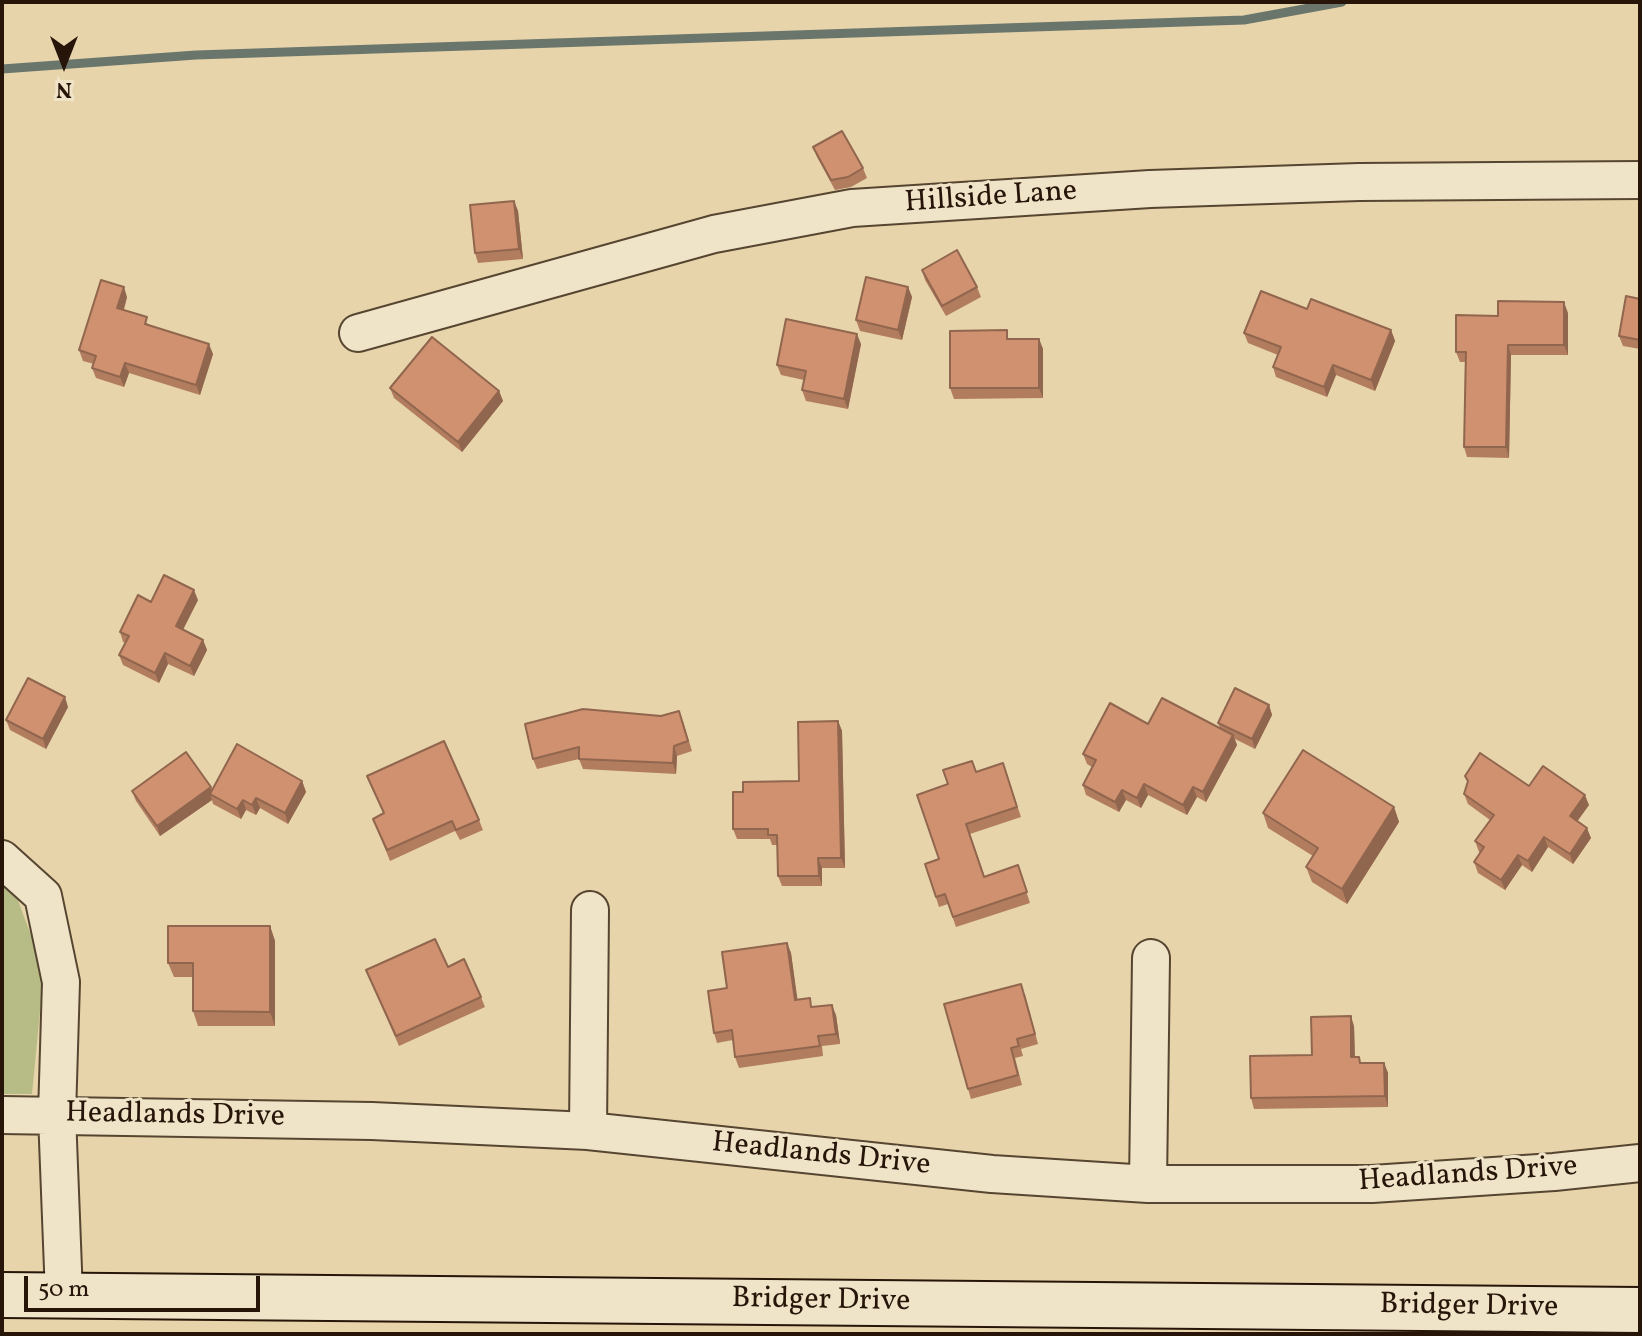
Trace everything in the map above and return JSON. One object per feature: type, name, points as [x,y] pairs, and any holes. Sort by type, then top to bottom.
[{"type":"main road","name":"Bridger Drive","points":[[2,1295],[1640,1310]]},
{"type":"street","name":"Hillside Lane","points":[[358,333],[714,234],[852,208],[1150,189],[1359,182],[1640,180]]},
{"type":"street","points":[[2,859],[43,896],[61,982],[57,1115],[64,1295]]},
{"type":"street","points":[[588,1131],[590,910]]},
{"type":"street","points":[[1148,1184],[1151,958]]},
{"type":"street","name":"Headlands Drive","points":[[2,1115],[372,1121],[588,1131],[992,1174],[1148,1184],[1372,1184],[1640,1163]]},
{"type":"green space","points":[[2,884],[16,895],[44,970],[32,1094],[2,1094]]},
{"type":"building","points":[[842,131],[863,168],[848,177],[831,180],[813,147]]},
{"type":"building","points":[[514,201],[519,249],[475,253],[470,205]]},
{"type":"building","points":[[957,250],[977,287],[942,306],[922,270]]},
{"type":"building","points":[[866,277],[908,287],[898,330],[856,320]]},
{"type":"building","points":[[101,280],[124,287],[117,308],[147,317],[145,324],[209,344],[196,385],[125,363],[120,377],[92,368],[96,356],[79,350]]},
{"type":"building","points":[[1261,291],[1307,309],[1311,299],[1391,330],[1371,380],[1333,365],[1324,387],[1273,367],[1281,347],[1244,333]]},
{"type":"building","points":[[1626,296],[1640,299],[1640,340],[1619,336]]},
{"type":"building","points":[[1498,301],[1564,302],[1564,345],[1508,345],[1506,447],[1464,447],[1466,352],[1456,352],[1456,315],[1498,316]]},
{"type":"building","points":[[786,319],[857,334],[844,399],[802,390],[806,371],[777,365]]},
{"type":"building","points":[[1007,330],[1007,339],[1039,339],[1039,388],[950,388],[950,331]]},
{"type":"building","points":[[432,337],[499,391],[458,442],[390,388]]},
{"type":"building","points":[[164,575],[194,590],[176,626],[203,640],[190,666],[165,653],[155,673],[119,655],[129,636],[120,632],[138,595],[151,602]]},
{"type":"building","points":[[28,678],[65,697],[43,739],[6,720]]},
{"type":"building","points":[[1235,688],[1269,705],[1252,739],[1218,723]]},
{"type":"building","points":[[1162,698],[1233,735],[1203,792],[1193,787],[1183,805],[1144,784],[1137,798],[1122,790],[1115,802],[1083,785],[1096,760],[1083,754],[1110,703],[1148,724]]},
{"type":"building","points":[[583,709],[661,716],[679,711],[688,741],[674,746],[673,763],[579,759],[579,747],[533,759],[525,724]]},
{"type":"building","points":[[838,721],[841,858],[818,858],[819,876],[778,876],[777,835],[768,835],[768,829],[733,829],[733,792],[743,792],[743,782],[799,781],[798,722]]},
{"type":"building","points":[[444,741],[479,820],[456,830],[452,821],[387,850],[373,819],[384,813],[367,776]]},
{"type":"building","points":[[237,744],[302,781],[285,813],[256,798],[252,805],[243,800],[237,809],[210,794]]},
{"type":"building","points":[[1303,750],[1394,807],[1342,889],[1306,867],[1318,848],[1263,813]]},
{"type":"building","points":[[186,752],[211,787],[157,826],[132,791]]},
{"type":"building","points":[[1480,753],[1529,786],[1543,766],[1585,795],[1570,816],[1587,828],[1570,854],[1544,837],[1528,861],[1518,855],[1501,880],[1474,862],[1484,847],[1475,841],[1494,815],[1464,794],[1468,781],[1465,776]]},
{"type":"building","points":[[972,761],[976,772],[1003,763],[1017,807],[966,824],[984,877],[1018,865],[1027,892],[953,917],[945,894],[936,897],[925,864],[939,859],[917,795],[948,784],[943,770]]},
{"type":"building","points":[[168,926],[270,926],[270,1012],[193,1011],[193,963],[168,963]]},
{"type":"building","points":[[435,939],[448,967],[464,959],[481,997],[396,1036],[366,970]]},
{"type":"building","points":[[787,943],[795,1000],[810,998],[811,1007],[832,1005],[836,1034],[818,1036],[820,1046],[735,1057],[732,1030],[714,1033],[708,991],[727,988],[722,952]]},
{"type":"building","points":[[1021,984],[1035,1034],[1017,1039],[1019,1046],[1011,1048],[1018,1075],[968,1089],[944,1004]]},
{"type":"building","points":[[1351,1016],[1351,1057],[1359,1057],[1360,1063],[1384,1063],[1385,1096],[1251,1098],[1250,1056],[1312,1055],[1311,1017]]},
{"type":"waterway","points":[[2,69],[196,55],[1244,20],[1342,2]]}]
